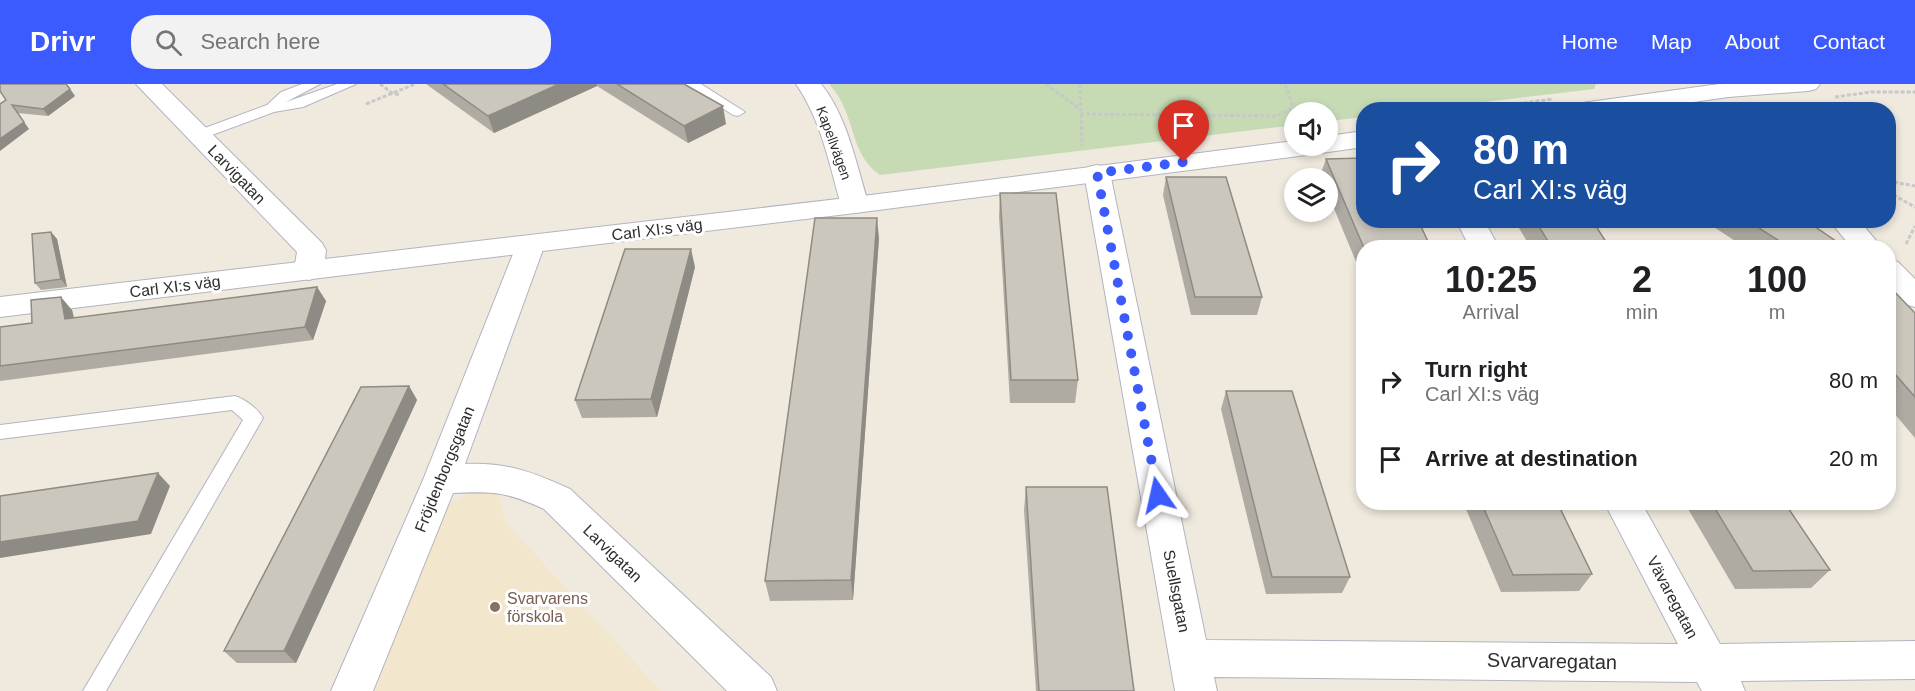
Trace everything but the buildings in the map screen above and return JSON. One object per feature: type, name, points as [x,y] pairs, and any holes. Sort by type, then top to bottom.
[{"type":"street","name":"Larvigatan","points":[[148,84],[312,250],[309,270]]},
{"type":"street","name":"Kapellvägen","points":[[808,84],[813,89],[828,119],[855,205]]},
{"type":"street","points":[[1632,102],[1725,87],[1808,84]]},
{"type":"street","points":[[1725,87],[1737,102]]},
{"type":"street","points":[[1338,143],[1356,140]]},
{"type":"street","name":"Carl XI:s väg","points":[[0,307],[855,205],[1089,160],[1284,148]]},
{"type":"street","name":"Suellsgatan","points":[[1089,160],[1193,675]]},
{"type":"street","points":[[1850,228],[1862,240]]},
{"type":"street","name":"Fröjdenborgsgatan","points":[[352,691],[441,480],[531,244]]},
{"type":"street","points":[[1896,258],[1915,297]]},
{"type":"street","name":"Larvigatan","points":[[441,480],[492,477],[531,487],[557,499],[756,691]]},
{"type":"street","name":"Vävaregatan","points":[[1626,510],[1716,677]]},
{"type":"street","name":"Svarvaregatan","points":[[1193,675],[1716,677],[1915,660]]},
{"type":"lane","points":[[271,108],[286,95],[313,84]]},
{"type":"lane","points":[[199,135],[271,108],[298,104],[349,84]]},
{"type":"lane","points":[[692,84],[738,112]]},
{"type":"lane","points":[[0,432],[235,403],[254,418],[94,691]]},
{"type":"path","points":[[380,84],[392,93],[400,95]]},
{"type":"path","points":[[1046,84],[1080,109]]},
{"type":"path","points":[[1080,84],[1080,114],[1089,160]]},
{"type":"path","points":[[1080,114],[1277,116],[1291,109],[1292,104],[1285,84]]},
{"type":"path","points":[[1830,98],[1870,92],[1915,92]]},
{"type":"path","points":[[1533,102],[1557,99]]},
{"type":"path","points":[[1896,182],[1915,186]]},
{"type":"path","points":[[1896,196],[1915,207]]},
{"type":"path","points":[[1896,258],[1914,228]]},
{"type":"shaded area","name":"Svarvarens förskola","points":[[497,487],[506,523],[661,691],[375,691],[445,506],[474,491]]},
{"type":"green space","points":[[829,84],[1596,84],[1594,89],[1484,102],[1356,102],[1356,118],[1338,120],[1338,102],[1284,102],[1284,126],[880,175],[862,156],[844,108]]},
{"type":"place","name":"Svarvarens förskola","points":[[495,607]]},
{"type":"route","points":[[1158,495],[1097,173],[1184,162]]}]
